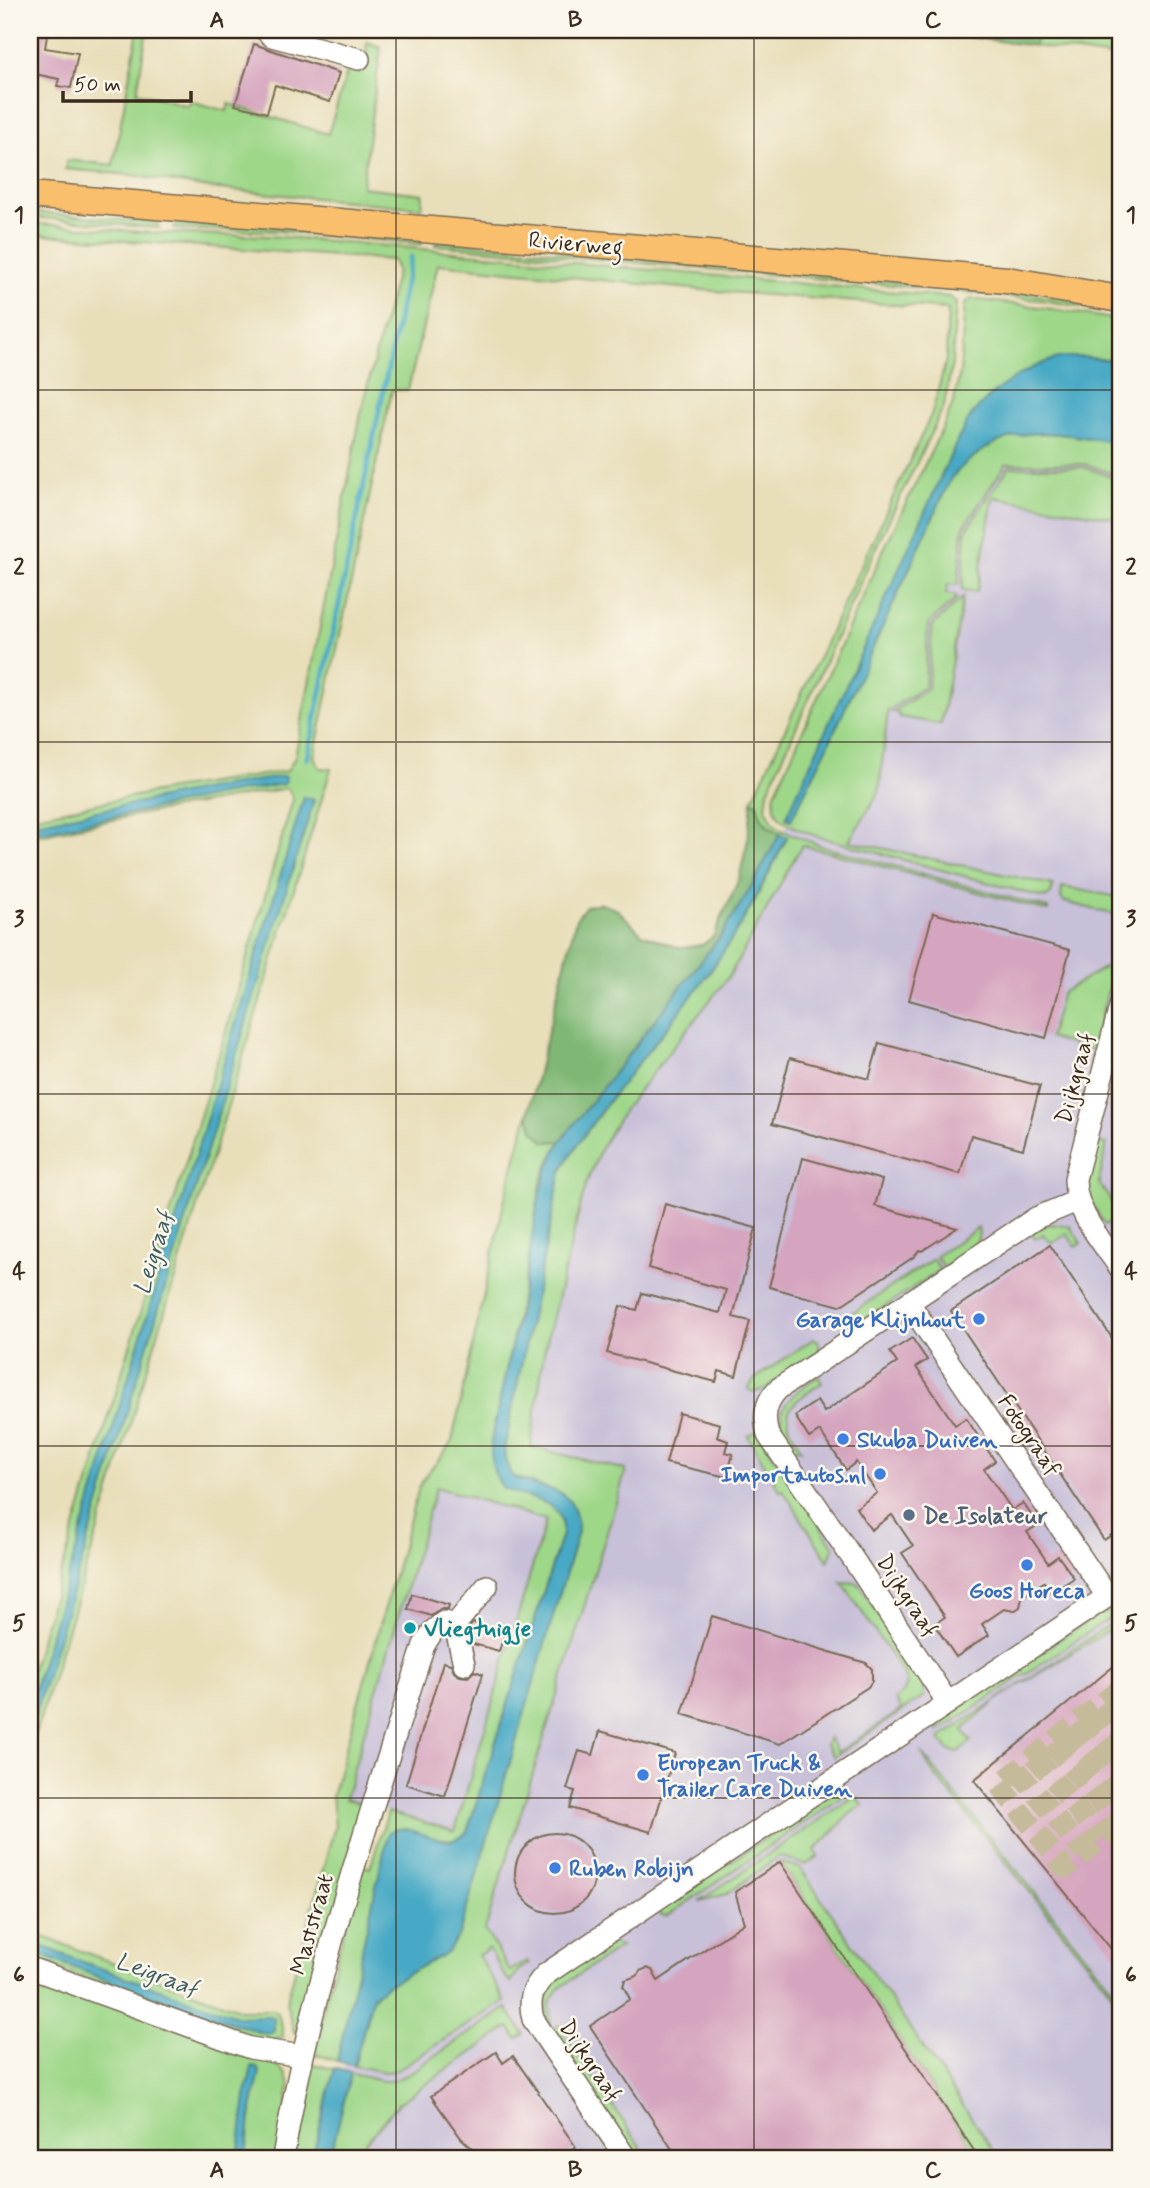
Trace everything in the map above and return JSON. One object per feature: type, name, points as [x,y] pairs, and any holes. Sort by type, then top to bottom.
[{"type":"main road","name":"Rivierweg","points":[[30,195],[1007,280],[1120,299]]},
{"type":"street","points":[[265,30],[272,36],[359,59]]},
{"type":"street","name":"Dijkgraaf","points":[[626,2158],[534,2019],[530,2001],[539,1981],[948,1703],[768,1435],[765,1424],[767,1404],[778,1389],[1036,1218],[1077,1201],[1075,1179],[1120,1007]]},
{"type":"street","points":[[1077,1201],[1120,1268]]},
{"type":"street","name":"Fotograaf","points":[[909,1303],[1114,1592],[948,1703]]},
{"type":"street","points":[[464,1664],[455,1625],[488,1586]]},
{"type":"street","name":"Maststraat","points":[[283,2158],[311,2016],[424,1646],[433,1631],[444,1622],[455,1625]]},
{"type":"street","points":[[30,1968],[250,2048],[302,2056]]},
{"type":"shaded area","points":[[1120,396],[1120,2158],[322,2158],[347,2057],[474,1845],[572,1529],[510,1482],[548,1184],[717,951],[783,836],[977,432]]},
{"type":"shaded area","points":[[436,1487],[546,1519],[455,1831],[345,1799]]},
{"type":"green space","points":[[138,30],[147,30],[137,92],[188,106],[190,101],[227,111],[229,104],[328,134],[348,69],[359,73],[365,68],[367,42],[381,47],[362,187],[423,194],[422,208],[209,188],[132,175],[65,169],[67,160],[113,165]]},
{"type":"green space","points":[[918,30],[1038,30],[1033,46]]},
{"type":"green space","points":[[1038,30],[1120,30],[1120,58],[1033,46]]},
{"type":"green space","points":[[30,212],[157,223],[159,228],[30,217]]},
{"type":"green space","points":[[30,223],[154,233],[270,236],[354,243],[950,297],[956,303],[952,364],[944,406],[877,545],[768,791],[766,808],[774,824],[782,830],[824,847],[1048,908],[1048,911],[802,845],[730,975],[625,1108],[602,1146],[586,1184],[544,1352],[531,1447],[626,1470],[485,1930],[510,1971],[527,1961],[529,1963],[519,1970],[511,1982],[489,1949],[478,1955],[505,2001],[395,2071],[385,2072],[354,2066],[370,2003],[382,1988],[391,1982],[441,1956],[578,1532],[563,1494],[512,1476],[505,1460],[504,1449],[561,1172],[568,1157],[615,1093],[711,971],[753,904],[787,838],[767,824],[760,815],[757,802],[752,801],[932,413],[946,360],[948,309],[691,289],[438,264],[408,390],[392,390],[314,757],[320,768],[331,769],[30,1752],[30,1675],[223,1041],[293,799],[288,788],[30,837],[30,817],[166,790],[287,771],[295,757],[362,408],[397,271],[393,260],[30,234]]},
{"type":"green space","points":[[176,224],[250,225],[420,240],[422,244],[277,231],[174,229]]},
{"type":"green space","points":[[439,241],[1031,294],[1120,308],[1120,313],[958,291],[435,245]]},
{"type":"green space","points":[[971,299],[1120,320],[1120,361],[1104,359],[1024,372],[971,416],[959,438],[963,464],[1000,440],[1029,433],[1060,434],[1120,443],[1120,476],[1085,464],[1006,464],[963,528],[958,585],[948,584],[946,594],[956,596],[956,599],[928,624],[925,687],[888,710],[879,792],[849,841],[1053,885],[1051,894],[1045,898],[816,836],[785,822],[776,811],[774,803],[775,793],[883,551],[954,401],[960,372],[965,304]]},
{"type":"green space","points":[[1009,467],[1084,467],[1120,480],[1120,519],[993,497],[977,592],[962,590],[966,530]]},
{"type":"green space","points":[[963,597],[941,724],[899,717],[899,713],[892,712],[928,689],[932,626]]},
{"type":"green space","points":[[752,801],[757,802],[764,821],[780,834],[753,884],[721,935],[561,1141],[545,1142],[534,1131],[528,1113],[576,919],[586,906],[600,903],[618,910],[642,934],[680,948],[702,945],[713,937],[739,879],[748,839]]},
{"type":"green space","points":[[1062,887],[1120,897],[1120,916],[1065,902],[1061,898]]},
{"type":"green space","points":[[1112,963],[1115,964],[1092,1050],[1049,1038],[1062,993]]},
{"type":"green space","points":[[528,1113],[534,1131],[545,1142],[561,1141],[541,1182],[527,1269],[491,1442],[503,1488],[551,1506],[558,1513],[562,1534],[467,1832],[456,1840],[392,1834],[337,2061],[312,2053],[361,1865],[370,1868],[388,1812],[455,1831],[546,1520],[436,1487],[345,1799],[369,1806],[300,2025],[294,2032],[286,2003],[335,1826],[332,1796],[419,1487],[452,1441],[504,1202]]},
{"type":"green space","points":[[1095,1142],[1107,1144],[1099,1183],[1120,1215],[1105,1225],[1091,1202],[1086,1185]]},
{"type":"green space","points":[[1048,1224],[1070,1226],[1081,1243],[1075,1246],[1067,1234],[1054,1242],[1047,1240],[1043,1234],[1035,1239],[1031,1233]]},
{"type":"green space","points":[[978,1228],[979,1235],[974,1247],[944,1268],[936,1256]]},
{"type":"green space","points":[[933,1259],[940,1270],[860,1323],[843,1319]]},
{"type":"green space","points":[[813,1339],[818,1340],[820,1351],[763,1390],[753,1392],[748,1389],[755,1379]]},
{"type":"green space","points":[[818,1376],[822,1383],[801,1397],[790,1410],[789,1425],[801,1449],[792,1450],[781,1426],[784,1407],[798,1391]]},
{"type":"green space","points":[[757,1431],[834,1547],[828,1561],[783,1490],[780,1491],[748,1436]]},
{"type":"green space","points":[[842,1582],[858,1583],[922,1680],[924,1696],[834,1757],[826,1744],[829,1738],[838,1752],[901,1710],[895,1699],[906,1686],[904,1675]]},
{"type":"green space","points":[[1099,1613],[1116,1614],[938,1732],[940,1720]]},
{"type":"green space","points":[[1119,1618],[1120,1631],[1116,1626],[1011,1691]]},
{"type":"green space","points":[[996,1701],[963,1730],[971,1741],[959,1752],[949,1751],[939,1739]]},
{"type":"green space","points":[[921,1752],[1120,1998],[1120,2003],[931,1770]]},
{"type":"green space","points":[[836,1791],[848,1793],[667,1916],[661,1915],[658,1910]]},
{"type":"green space","points":[[855,1796],[863,1805],[850,1814],[815,1850],[818,1857],[805,1865],[779,1856],[727,1894],[699,1901]]},
{"type":"green space","points":[[780,1862],[800,1868],[999,2158],[979,2158]]},
{"type":"green space","points":[[30,1932],[241,2010],[273,2010],[278,2013],[283,2037],[270,2043],[257,2043],[30,1958]]},
{"type":"green space","points":[[610,1942],[621,1946],[558,1989],[549,2004],[549,2025],[545,2010],[547,1997],[553,1986],[573,1966]]},
{"type":"green space","points":[[30,1975],[271,2060],[286,2074],[290,2085],[279,2158],[30,2158]]},
{"type":"green space","points":[[507,2008],[524,2034],[517,2039],[509,2027],[399,2103],[352,2158],[288,2158],[309,2063],[381,2081],[392,2081],[405,2076]]},
{"type":"green space","points":[[558,2025],[648,2158],[637,2158],[551,2030]]},
{"type":"water","points":[[1062,357],[1120,361],[1120,443],[1071,435],[1029,434],[990,446],[951,478],[826,750],[791,820],[786,818],[967,423],[991,395],[1013,379]]},
{"type":"water","points":[[284,776],[284,784],[30,834],[30,824]]},
{"type":"water","points":[[304,797],[314,800],[30,1731],[30,1702]]},
{"type":"water","points":[[780,834],[787,837],[732,939],[697,989],[602,1110],[561,1172],[504,1449],[505,1460],[512,1476],[564,1496],[576,1515],[578,1532],[459,1935],[449,1950],[441,1956],[385,1986],[373,1996],[354,2066],[337,2061],[388,1833],[407,1829],[442,1840],[451,1840],[467,1832],[562,1534],[558,1513],[551,1506],[503,1488],[494,1472],[491,1455],[491,1442],[523,1291],[538,1203],[547,1172],[561,1141],[721,936]]},
{"type":"water","points":[[30,1941],[239,2017],[270,2016],[274,2018],[274,2030],[265,2034],[132,1990],[30,1951]]},
{"type":"water","points":[[252,2067],[260,2072],[250,2119],[246,2158],[238,2158],[247,2088]]},
{"type":"water","points":[[335,2068],[351,2073],[330,2158],[312,2158]]},
{"type":"building","points":[[30,30],[48,30],[45,48],[78,53],[71,88],[57,86],[59,79],[30,73]]},
{"type":"building","points":[[254,44],[339,73],[330,102],[275,85],[267,113],[235,105]]},
{"type":"building","points":[[933,913],[1070,950],[1046,1038],[909,1000]]},
{"type":"building","points":[[879,1043],[1040,1086],[1023,1149],[971,1135],[960,1174],[772,1124],[790,1058],[869,1079]]},
{"type":"building","points":[[803,1158],[882,1180],[875,1206],[957,1228],[922,1251],[919,1250],[915,1256],[840,1306],[769,1287]]},
{"type":"building","points":[[665,1204],[756,1228],[733,1317],[750,1321],[736,1376],[719,1371],[716,1382],[607,1353],[620,1306],[637,1310],[642,1293],[720,1313],[726,1290],[648,1268]]},
{"type":"building","points":[[1050,1245],[1120,1350],[1120,1529],[1104,1540],[951,1311]]},
{"type":"building","points":[[912,1338],[927,1360],[916,1367],[955,1425],[966,1418],[995,1461],[984,1469],[1012,1510],[1023,1503],[1038,1525],[1027,1532],[1048,1563],[1058,1556],[1074,1578],[1051,1593],[1044,1582],[1022,1597],[1020,1607],[1014,1611],[1004,1609],[982,1624],[989,1635],[956,1657],[934,1624],[945,1617],[902,1553],[913,1546],[892,1515],[871,1530],[856,1508],[877,1493],[856,1462],[846,1470],[820,1431],[809,1438],[795,1416],[817,1401],[824,1412],[897,1363],[890,1352]]},
{"type":"building","points":[[679,1413],[720,1424],[717,1437],[728,1441],[725,1452],[733,1454],[727,1477],[666,1463]]},
{"type":"building","points":[[412,1594],[449,1605],[448,1609],[441,1609],[431,1616],[408,1609]]},
{"type":"building","points":[[712,1616],[866,1663],[872,1669],[872,1681],[868,1687],[780,1744],[682,1714]]},
{"type":"building","points":[[473,1623],[505,1633],[499,1651],[473,1644],[469,1628]]},
{"type":"building","points":[[1120,1661],[1120,1960],[974,1780]]},
{"type":"building","points":[[443,1662],[451,1664],[454,1672],[460,1676],[468,1677],[474,1671],[483,1674],[445,1796],[406,1784]]},
{"type":"building","points":[[600,1731],[675,1753],[651,1832],[570,1808],[575,1791],[567,1789],[579,1751],[593,1755]]},
{"type":"building","points":[[555,1833],[570,1836],[583,1845],[592,1858],[595,1873],[592,1888],[583,1901],[570,1910],[555,1913],[540,1910],[527,1901],[518,1888],[515,1873],[518,1858],[527,1845],[540,1836]]},
{"type":"building","points":[[780,1862],[979,2158],[678,2158],[590,2026],[630,1999],[623,1986],[625,1980],[637,1976],[647,1968],[652,1970],[658,1981],[744,1923],[735,1892]]},
{"type":"building","points":[[496,2052],[503,2063],[513,2056],[576,2147],[570,2150],[576,2158],[483,2158],[461,2138],[431,2096]]},
{"type":"waterway","points":[[307,759],[411,257]]},
{"type":"tunnel","points":[[1120,1689],[999,1785],[1065,1868],[1120,1824]]},
{"type":"tunnel","points":[[1100,1705],[1120,1730]]},
{"type":"tunnel","points":[[1083,1718],[1120,1763]]},
{"type":"tunnel","points":[[1068,1730],[1120,1796]]},
{"type":"tunnel","points":[[1052,1743],[1118,1826]]},
{"type":"tunnel","points":[[1035,1756],[1101,1839]]},
{"type":"tunnel","points":[[1017,1770],[1084,1853]]},
{"type":"place","name":"Garage Klijnhout","points":[[979,1319]]},
{"type":"place","name":"Skuba Duiven","points":[[843,1439]]},
{"type":"place","name":"Importautos.nl","points":[[880,1474]]},
{"type":"place","name":"De Isolateur","points":[[909,1515]]},
{"type":"place","name":"Goos Horeca","points":[[1027,1565]]},
{"type":"place","name":"Vliegtuigje","points":[[410,1628]]},
{"type":"place","name":"European Truck & Trailer Care Duiven","points":[[643,1775]]},
{"type":"place","name":"Ruben Robijn","points":[[555,1868]]},
{"type":"water label","name":"Leigraaf","points":[[153,1253]]},
{"type":"water label","name":"Leigraaf","points":[[157,1974]]}]
